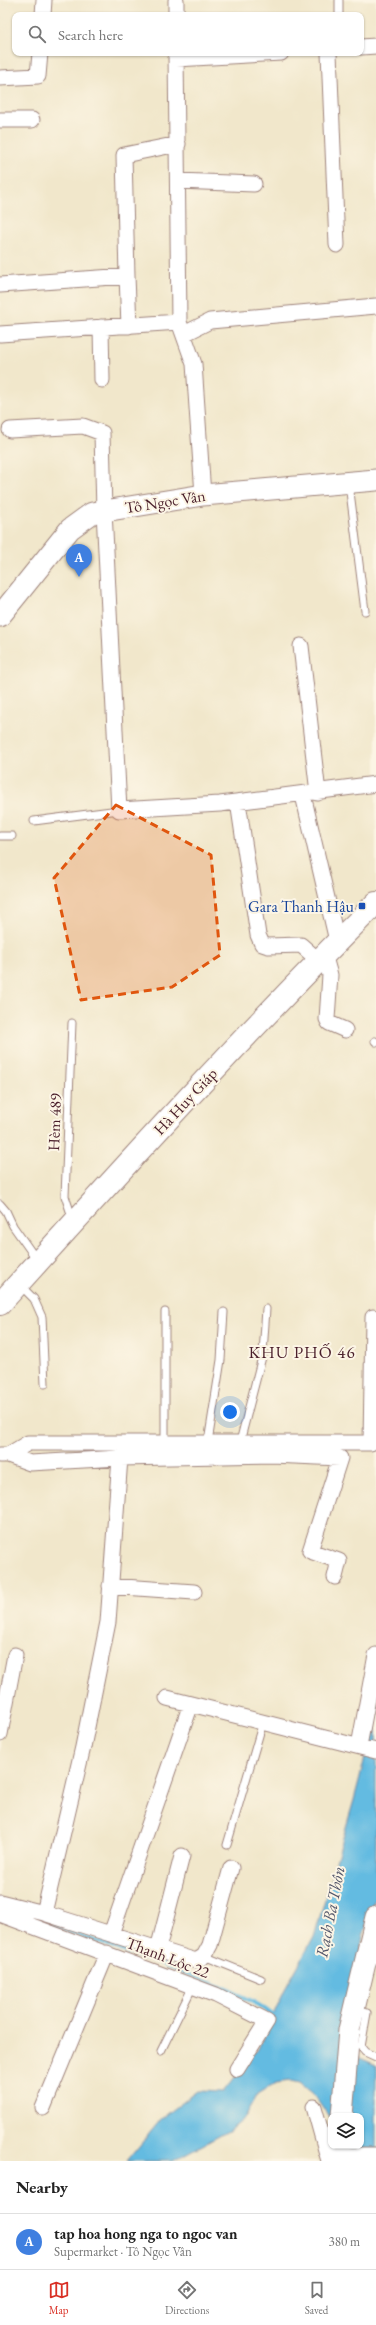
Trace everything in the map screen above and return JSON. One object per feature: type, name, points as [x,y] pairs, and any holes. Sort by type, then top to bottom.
[{"type":"main road","name":"Hà Huy Giáp","points":[[0,1304],[74,1222],[326,952],[376,902]]},
{"type":"street","points":[[43,12],[44,0]]},
{"type":"street","points":[[176,0],[176,12]]},
{"type":"street","points":[[364,47],[376,46]]},
{"type":"street","points":[[0,78],[38,76],[40,56]]},
{"type":"street","points":[[176,56],[181,328],[194,364],[203,495]]},
{"type":"street","points":[[329,56],[337,245]]},
{"type":"street","points":[[0,120],[32,120]]},
{"type":"street","points":[[129,326],[124,154],[178,144]]},
{"type":"street","points":[[178,181],[254,184]]},
{"type":"street","points":[[0,285],[127,276]]},
{"type":"street","points":[[0,334],[129,326],[181,328],[210,321],[376,306]]},
{"type":"street","points":[[101,327],[102,380]]},
{"type":"street","points":[[10,430],[83,426],[102,433],[104,511],[119,810],[238,802],[310,794],[376,784]]},
{"type":"street","name":"Tô Ngọc Vân","points":[[0,616],[70,529],[92,513],[203,495],[376,480]]},
{"type":"street","points":[[301,646],[310,794],[326,952],[330,975],[327,1018],[329,1024],[345,1030]]},
{"type":"street","points":[[238,802],[258,935],[262,944],[268,946],[301,945],[326,952]]},
{"type":"street","points":[[4,1455],[28,1443],[371,1443],[374,1317]]},
{"type":"street","points":[[4,1455],[30,1463],[120,1458],[272,1455],[340,1458],[310,1551],[339,1561],[335,1577]]},
{"type":"street","points":[[44,1913],[84,1747],[108,1622],[120,1458]]},
{"type":"street","points":[[110,1586],[194,1592]]},
{"type":"street","points":[[0,1734],[15,1655]]},
{"type":"street","points":[[167,1698],[368,1749],[376,1655]]},
{"type":"street","points":[[111,1934],[191,1704]]},
{"type":"street","points":[[158,1949],[182,1856]]},
{"type":"street","name":"Thạnh Lộc 22","points":[[0,1902],[44,1913],[196,1961],[204,1956],[210,1945],[231,1868]]},
{"type":"street","name":"Thạnh Lộc 22","points":[[0,1914],[216,1995],[267,2021],[237,2069]]},
{"type":"street","points":[[342,2113],[349,2030],[376,1917]]},
{"type":"street","points":[[43,2108],[107,1953]]},
{"type":"street","points":[[314,2107],[337,2156],[376,2155]]},
{"type":"lane","points":[[339,0],[339,12]]},
{"type":"lane","points":[[348,482],[365,611]]},
{"type":"lane","points":[[34,821],[119,810]]},
{"type":"lane","points":[[0,836],[12,836]]},
{"type":"lane","name":"Hèm 489","points":[[72,1022],[65,1196],[74,1222]]},
{"type":"lane","points":[[0,1204],[3,1211],[38,1262]]},
{"type":"lane","points":[[18,1283],[34,1299],[42,1316],[45,1384]]},
{"type":"lane","points":[[240,1442],[263,1353],[266,1309]]},
{"type":"lane","points":[[165,1312],[165,1442]]},
{"type":"lane","points":[[208,1442],[221,1360],[224,1312]]},
{"type":"lane","points":[[227,1846],[264,1722]]},
{"type":"lane","points":[[204,1956],[261,1979]]},
{"type":"lane","points":[[161,2051],[193,1986]]},
{"type":"lane","points":[[353,2009],[367,2013],[361,2047],[365,2052],[376,2057]]},
{"type":"highlighted area","points":[[116,805],[211,855],[220,955],[172,987],[81,1000],[54,878]]},
{"type":"water","name":"Rạch Ba Thôn","points":[[376,1704],[376,1896],[363,1936],[343,2043],[360,2058],[376,2065],[376,2150],[354,2149],[364,2149],[364,2113],[328,2113],[328,2115],[315,2096],[299,2083],[291,2081],[276,2083],[258,2094],[245,2117],[230,2130],[173,2161],[127,2161],[162,2118],[198,2091],[223,2092],[258,2049],[284,1991],[314,1937],[354,1800],[375,1719]]},
{"type":"waterway","points":[[47,1924],[153,1961],[223,1988],[257,2004],[277,2019]]},
{"type":"place","name":"tap hoa hong nga to ngoc van","points":[[79,577]]},
{"type":"place","name":"Gara Thanh Hậu","points":[[362,906]]},
{"type":"district","name":"KHU PHỐ 46","points":[[302,1352]]}]
